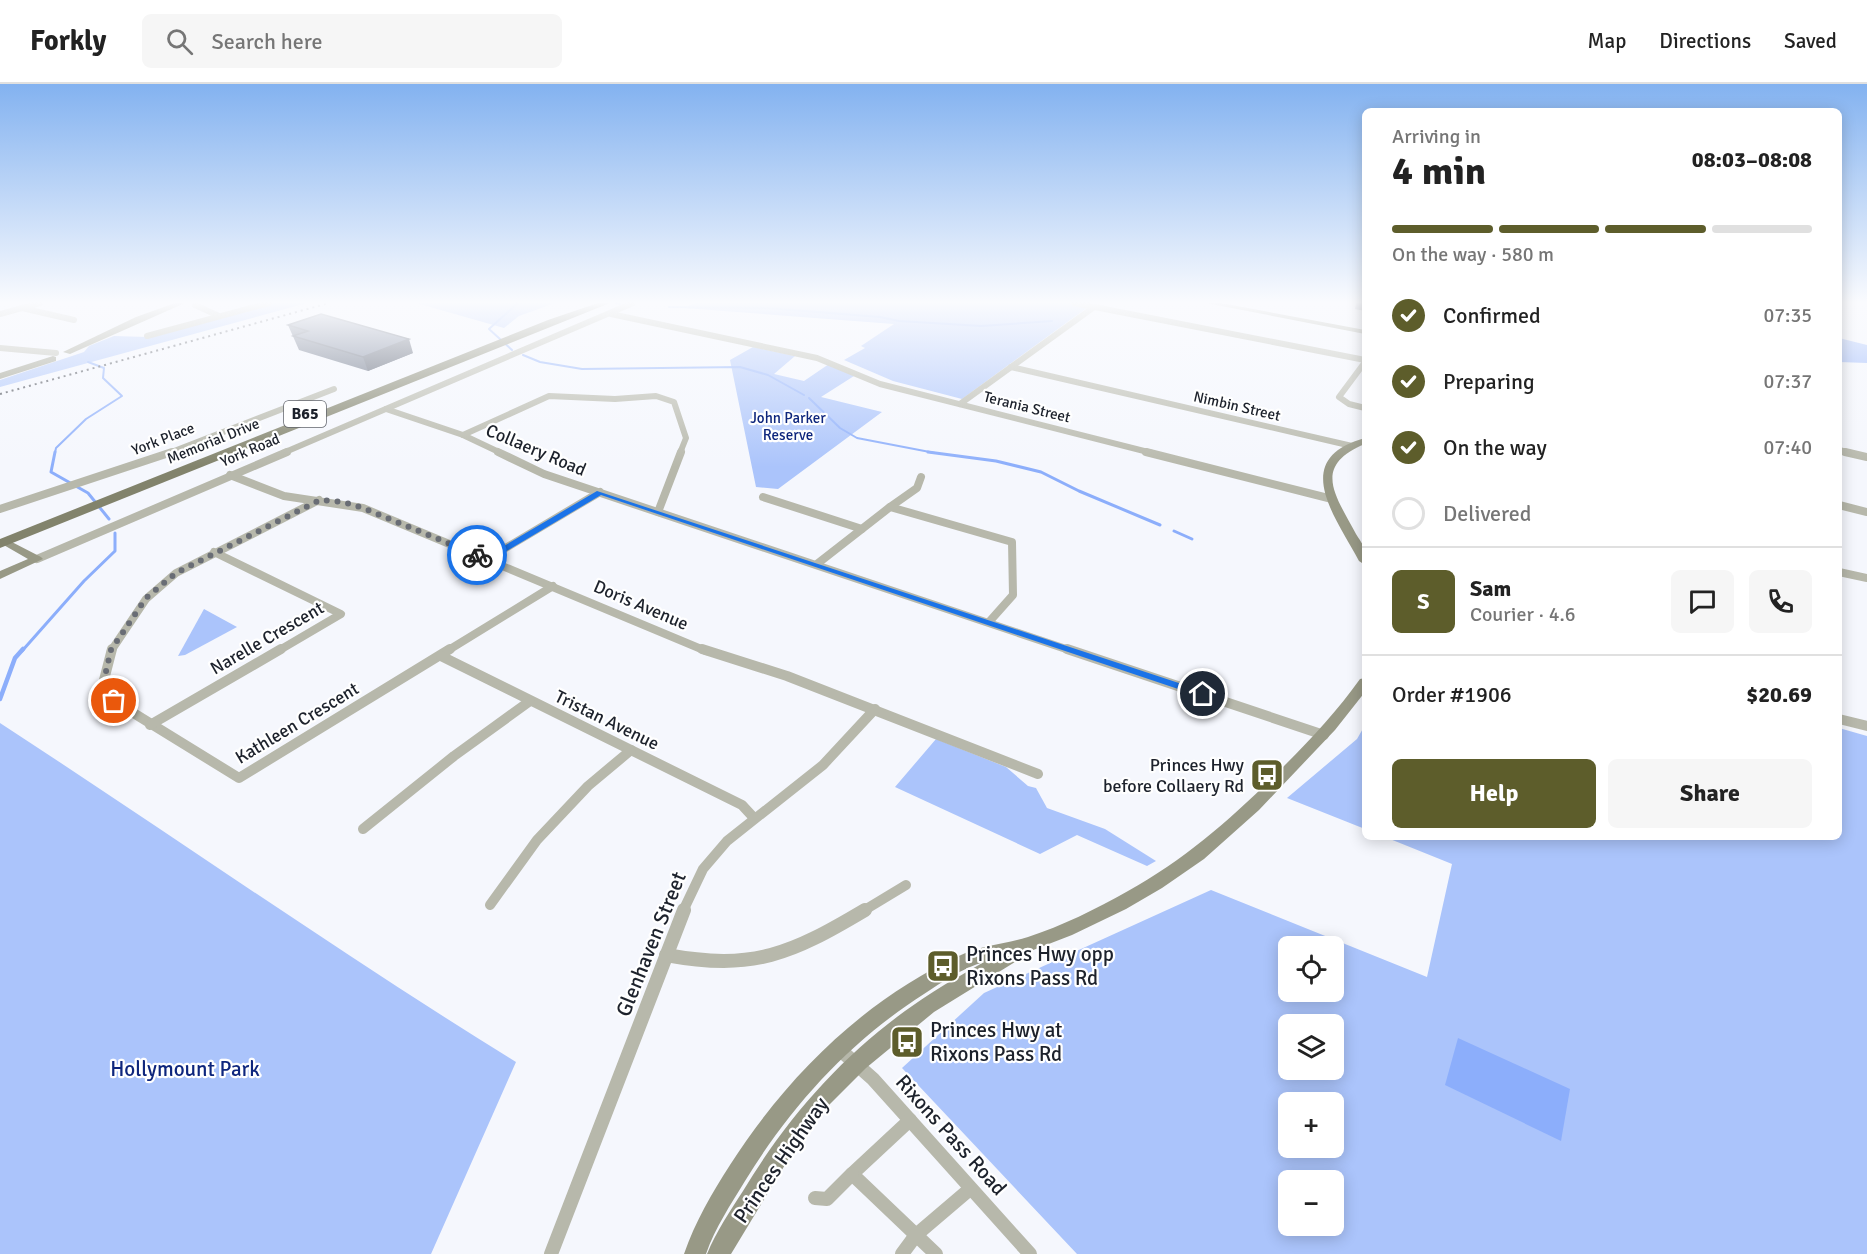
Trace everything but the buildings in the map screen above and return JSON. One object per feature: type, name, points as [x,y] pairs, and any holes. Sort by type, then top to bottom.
[{"type":"main road","points":[[0,376],[48,358]]},
{"type":"main road","name":"Memorial Drive","points":[[1,540],[456,358]]},
{"type":"main road","points":[[1362,442],[1336,456],[1327,469],[1326,480],[1332,499],[1362,555]]},
{"type":"main road","points":[[1,540],[37,559]]},
{"type":"main road","name":"York Road","points":[[0,575],[37,559]]},
{"type":"main road","name":"Princes Highway","points":[[718,1254],[792,1138],[836,1083],[901,1026],[949,990],[998,965],[1024,946],[1133,897],[1187,864],[1239,822],[1324,735],[1362,686]]},
{"type":"main road","name":"Princes Highway","points":[[695,1254],[721,1200],[776,1115],[838,1047],[896,1000],[936,977],[992,951],[1024,946]]},
{"type":"street","name":"York Road","points":[[37,559],[504,358]]},
{"type":"street","name":"Terania Street","points":[[815,358],[880,384],[1332,499]]},
{"type":"street","points":[[960,404],[1024,358]]},
{"type":"street","points":[[1362,365],[1339,397],[1349,404],[1362,407]]},
{"type":"street","name":"Nimbin Street","points":[[1011,367],[1352,446]]},
{"type":"street","name":"York Place","points":[[0,509],[156,458],[334,389]]},
{"type":"street","points":[[463,435],[549,396],[615,399],[651,396],[670,400],[674,402],[686,438],[658,512]]},
{"type":"street","name":"Collaery Road","points":[[386,409],[463,435],[544,474],[1324,735]]},
{"type":"street","points":[[1842,451],[1867,457]]},
{"type":"street","name":"Doris Avenue","points":[[230,475],[273,494],[343,502],[363,508],[704,650],[787,676],[1038,774]]},
{"type":"street","points":[[817,564],[917,488],[921,477]]},
{"type":"street","points":[[488,559],[600,492]]},
{"type":"street","points":[[763,497],[862,529]]},
{"type":"street","name":"Kathleen Crescent","points":[[320,500],[176,573],[146,598],[111,650],[104,680],[114,701],[239,778],[553,586]]},
{"type":"street","points":[[1842,506],[1867,512]]},
{"type":"street","points":[[890,507],[1012,542],[1013,595],[989,622]]},
{"type":"street","name":"Narelle Crescent","points":[[150,724],[341,614],[214,552]]},
{"type":"street","points":[[1842,573],[1867,578]]},
{"type":"street","name":"Tristan Avenue","points":[[441,656],[742,805],[754,818]]},
{"type":"street","points":[[363,829],[454,756],[530,701]]},
{"type":"street","name":"Glenhaven Street","points":[[551,1254],[688,898],[703,869],[727,841],[823,765],[875,709]]},
{"type":"street","points":[[1842,719],[1867,726]]},
{"type":"street","points":[[490,905],[537,840],[588,786],[631,750]]},
{"type":"street","points":[[666,955],[695,960],[735,962],[770,956],[800,945],[906,885]]},
{"type":"street","name":"Rixons Pass Road","points":[[838,1047],[858,1064],[910,1120],[1030,1254]]},
{"type":"street","points":[[815,1198],[827,1199],[910,1120]]},
{"type":"street","points":[[852,1173],[936,1254]]},
{"type":"street","points":[[902,1254],[916,1235],[970,1189]]},
{"type":"green space","points":[[67,358],[107,358],[0,387],[0,380]]},
{"type":"green space","name":"John Parker Reserve","points":[[734,358],[793,358],[774,374],[804,381],[829,364],[854,376],[821,397],[882,412],[778,489],[756,487],[730,360]]},
{"type":"green space","points":[[848,358],[1019,358],[962,399],[893,381],[844,360]]},
{"type":"green space","points":[[204,609],[237,627],[185,655],[178,656]]},
{"type":"green space","name":"Hollymount Park","points":[[0,723],[386,979],[516,1062],[431,1254],[0,1254]]},
{"type":"green space","points":[[1842,729],[1867,736],[1867,1254],[1077,1254],[902,1068],[984,993],[1211,890],[1325,936],[1278,936],[1278,1002],[1344,1002],[1344,944],[1427,977],[1452,864],[1392,840],[1842,840]]},
{"type":"green space","points":[[1362,730],[1362,828],[1287,798],[1357,739]]},
{"type":"green space","points":[[936,739],[1006,767],[1028,786],[1036,788],[1047,808],[1105,829],[1156,861],[1147,866],[1077,835],[1040,854],[895,787]]},
{"type":"shaded area","points":[[1842,358],[1867,358],[1867,363],[1842,362]]},
{"type":"shaded area","points":[[1458,1038],[1570,1089],[1561,1141],[1445,1085]]},
{"type":"waterway","points":[[529,358],[540,362],[582,369],[740,367],[768,375],[804,395]]},
{"type":"waterway","points":[[55,453],[56,448],[86,419],[122,396],[103,378],[104,368],[88,362]]},
{"type":"waterway","points":[[809,398],[840,428],[857,438],[934,453]]},
{"type":"waterway","points":[[55,452],[51,472],[88,493],[109,519]]},
{"type":"waterway","points":[[928,452],[934,453]]},
{"type":"waterway","points":[[934,453],[996,461],[1041,472],[1079,491],[1160,525]]},
{"type":"waterway","points":[[1174,531],[1192,539]]},
{"type":"waterway","points":[[22,651],[84,581],[115,551],[115,533]]},
{"type":"waterway","points":[[0,699],[15,658],[23,649]]},
{"type":"railway","points":[[0,394],[132,358]]},
{"type":"way so far","points":[[114,701],[104,680],[111,650],[146,598],[176,573],[320,500],[343,502],[363,508],[477,555]]},
{"type":"place","name":"Princes Hwy before Collaery Rd","points":[[1267,775]]},
{"type":"place","name":"Princes Hwy opp Rixons Pass Rd","points":[[943,966]]},
{"type":"place","name":"Princes Hwy at Rixons Pass Rd","points":[[907,1042]]},
{"type":"route","points":[[477,555],[488,559],[600,492],[1203,694]]}]
